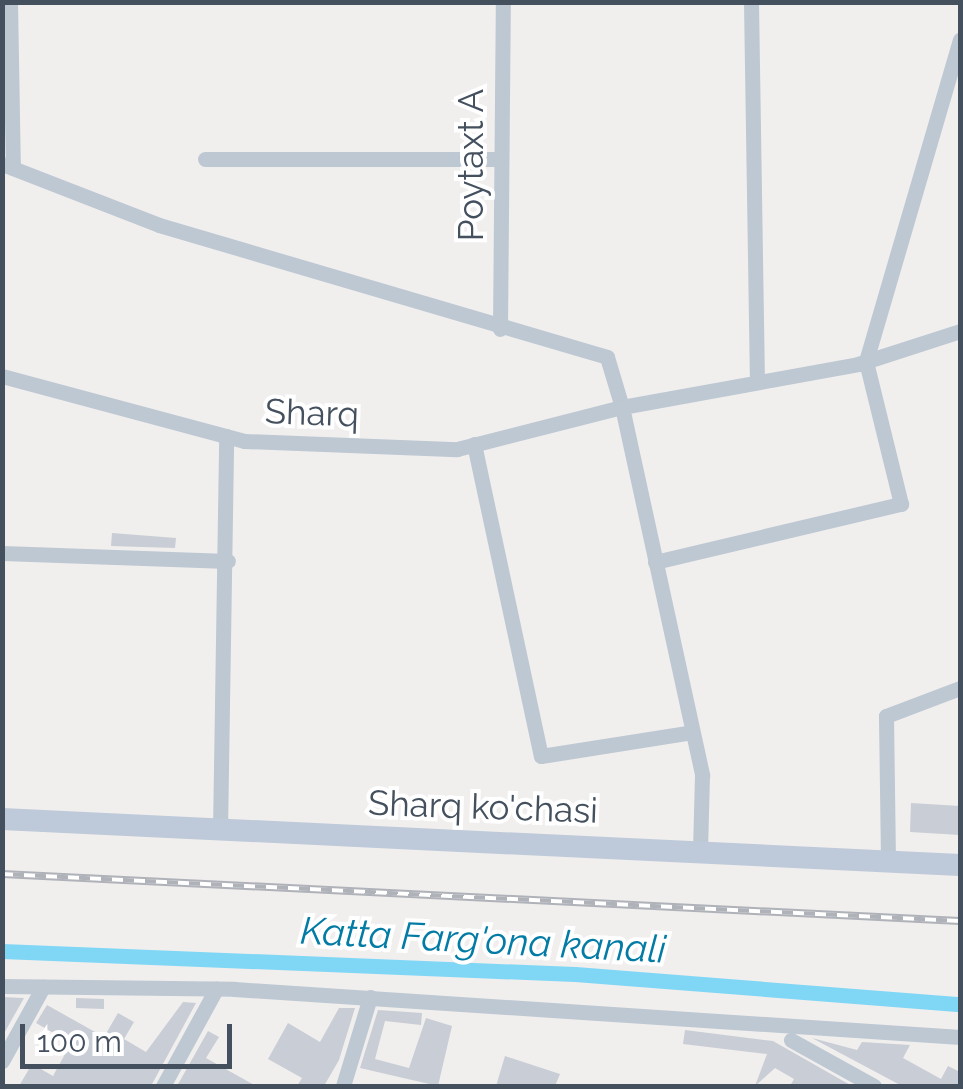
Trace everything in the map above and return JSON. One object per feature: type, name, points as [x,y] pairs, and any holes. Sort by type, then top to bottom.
[{"type":"main road","name":"Sharq ko'chasi","points":[[2,819],[960,865]]},
{"type":"street","points":[[10,2],[8,166],[159,225],[607,358],[622,407],[692,732],[700,851]]},
{"type":"street","name":"Poytaxt A","points":[[500,329],[503,2]]},
{"type":"street","points":[[750,2],[757,382]]},
{"type":"street","points":[[655,562],[900,504],[866,361],[960,39]]},
{"type":"street","points":[[205,159],[502,160]]},
{"type":"street","name":"Sharq","points":[[2,376],[226,436],[474,444],[622,407],[866,361],[960,332]]},
{"type":"street","points":[[220,832],[228,561],[226,436]]},
{"type":"street","points":[[474,444],[541,756],[692,732]]},
{"type":"street","points":[[2,553],[228,561]]},
{"type":"street","points":[[888,860],[886,716],[960,688]]},
{"type":"street","points":[[2,986],[216,989],[370,997],[960,1037]]},
{"type":"street","points":[[2,1061],[44,987]]},
{"type":"street","points":[[162,1086],[216,989]]},
{"type":"street","points":[[343,1086],[370,997]]},
{"type":"street","points":[[791,1040],[874,1086]]},
{"type":"building","points":[[112,533],[176,538],[175,548],[111,546]]},
{"type":"building","points":[[911,803],[960,806],[960,835],[910,832]]},
{"type":"building","points":[[2,997],[24,998],[2,1037]]},
{"type":"building","points":[[76,998],[104,999],[104,1009],[76,1008]]},
{"type":"building","points":[[183,1002],[196,1003],[151,1086],[19,1086],[32,1064],[53,1076],[71,1043],[36,1023],[47,1005],[104,1037],[118,1013],[134,1022],[124,1039],[146,1052]]},
{"type":"building","points":[[339,1008],[355,1008],[339,1060],[324,1086],[297,1086],[302,1078],[268,1059],[288,1023],[320,1042]]},
{"type":"building","points":[[378,1010],[422,1013],[421,1025],[385,1021],[375,1059],[409,1068],[426,1018],[452,1026],[438,1086],[360,1068]]},
{"type":"building","points":[[685,1030],[773,1041],[852,1086],[790,1086],[794,1079],[775,1068],[755,1086],[767,1054],[683,1044]]},
{"type":"building","points":[[208,1031],[219,1037],[206,1058],[256,1086],[177,1086]]},
{"type":"building","points":[[812,1038],[857,1050],[862,1042],[910,1045],[903,1058],[941,1079],[948,1066],[960,1072],[960,1086],[902,1086]]},
{"type":"building","points":[[505,1056],[560,1074],[555,1086],[496,1086]]},
{"type":"waterway","name":"Katta Farg'ona kanali","points":[[2,951],[575,974],[960,1004]]},
{"type":"railway","points":[[2,874],[960,921]]}]
